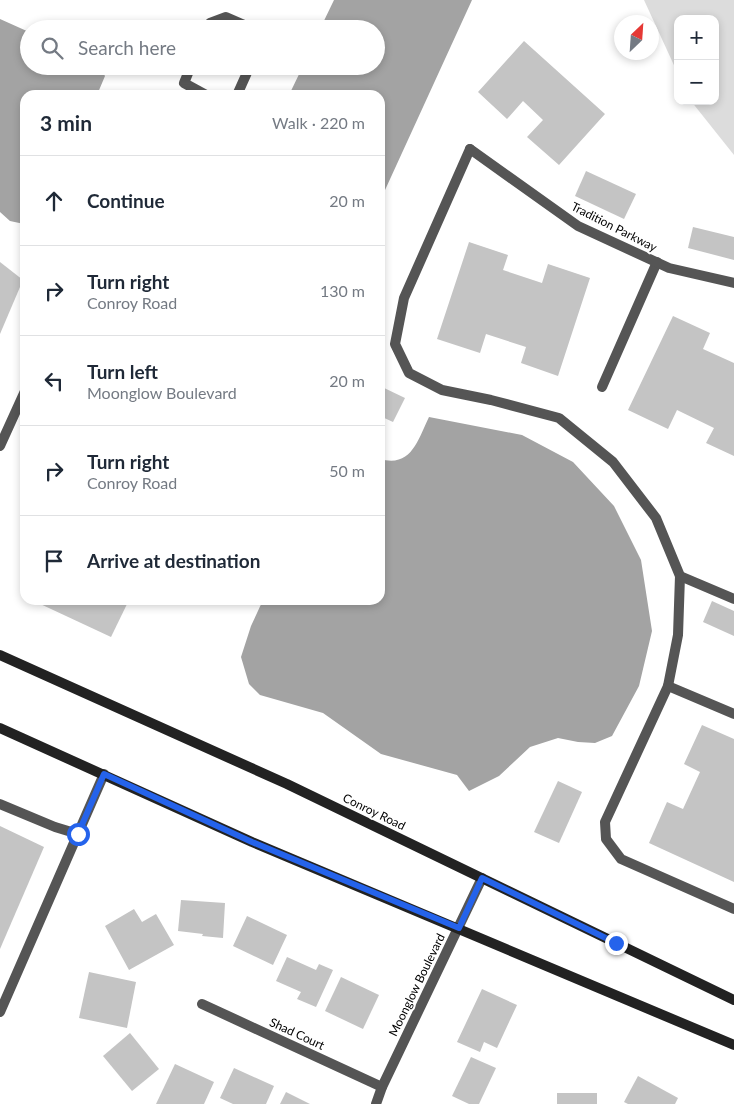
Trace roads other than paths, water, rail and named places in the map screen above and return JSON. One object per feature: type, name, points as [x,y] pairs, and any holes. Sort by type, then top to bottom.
[{"type":"main road","name":"Conroy Road","points":[[0,655],[287,784],[734,1000]]},
{"type":"main road","points":[[0,728],[252,842],[734,1045]]},
{"type":"street","points":[[216,20],[226,17],[233,20]]},
{"type":"street","points":[[187,75],[184,83],[197,90]]},
{"type":"street","points":[[239,90],[246,75]]},
{"type":"street","name":"Tradition Parkway","points":[[680,576],[656,518],[613,462],[558,418],[491,400],[442,390],[409,372],[395,344],[404,298],[470,149],[578,226],[668,268],[734,283]]},
{"type":"street","points":[[602,387],[657,262]]},
{"type":"street","points":[[0,446],[20,402]]},
{"type":"street","points":[[734,599],[680,576],[678,635],[668,686],[606,822],[606,839],[621,859],[734,909]]},
{"type":"street","points":[[668,686],[734,714]]},
{"type":"street","points":[[0,1012],[104,774]]},
{"type":"street","points":[[0,804],[55,827],[78,834]]},
{"type":"street","name":"Moonglow Boulevard","points":[[376,1104],[382,1087],[482,878]]},
{"type":"street","name":"Shad Court","points":[[202,1004],[382,1087]]}]
